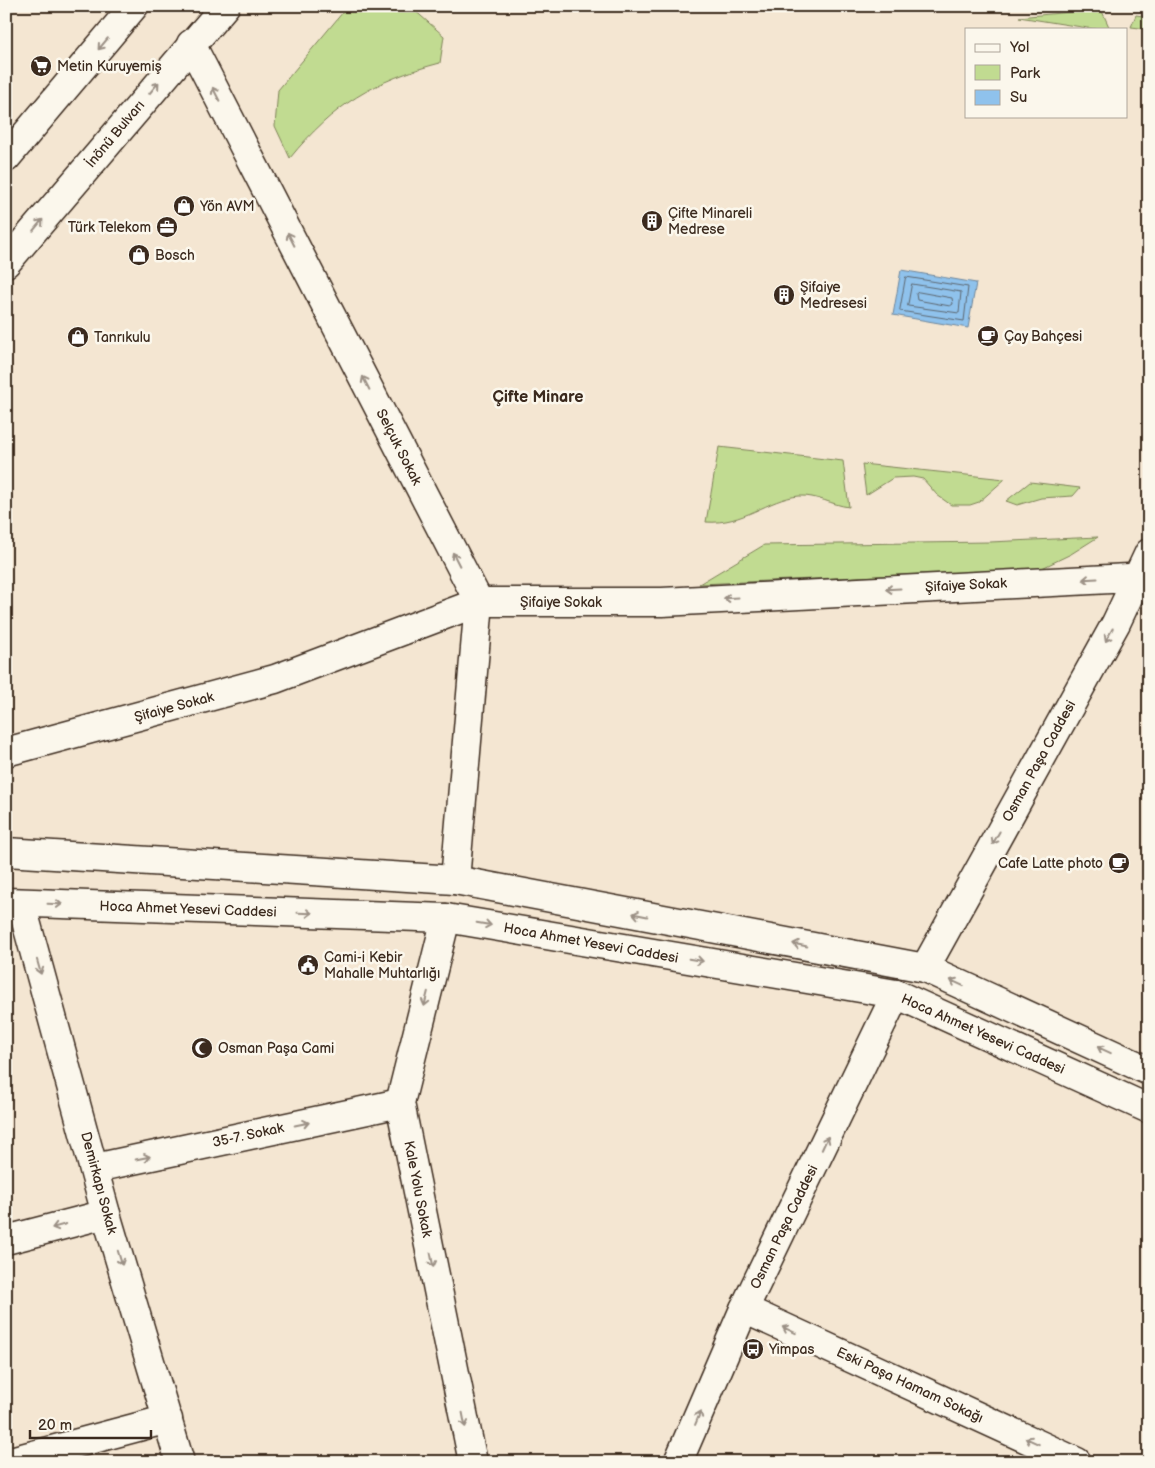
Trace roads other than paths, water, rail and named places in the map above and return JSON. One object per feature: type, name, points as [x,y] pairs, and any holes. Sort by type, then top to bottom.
[{"type":"street","points":[[6,158],[134,6]]},
{"type":"street","name":"İnönü Bulvarı","points":[[6,263],[225,6]]},
{"type":"street","name":"Selçuk Sokak","points":[[191,44],[478,602]]},
{"type":"street","name":"Şifaiye Sokak","points":[[6,752],[275,679],[478,602],[662,602],[1146,569]]},
{"type":"street","name":"Osman Paşa Caddesi","points":[[924,968],[1146,569]]},
{"type":"street","points":[[455,880],[478,602]]},
{"type":"street","points":[[6,852],[455,880],[924,968],[1149,1071]]},
{"type":"street","name":"Hoca Ahmet Yesevi Caddesi","points":[[14,902],[446,918],[896,994],[1149,1109]]},
{"type":"street","name":"Demirkapı Sokak","points":[[14,902],[96,1168],[106,1214],[180,1462]]},
{"type":"street","name":"Kale Yolu Sokak","points":[[446,918],[400,1103],[473,1462]]},
{"type":"street","name":"Osman Paşa Caddesi","points":[[678,1462],[744,1309],[896,994]]},
{"type":"street","name":"35-7. Sokak","points":[[96,1168],[400,1103]]},
{"type":"street","points":[[6,1240],[106,1214]]},
{"type":"street","name":"Eski Paşa Hamam Sokağı","points":[[744,1309],[1076,1462]]},
{"type":"street","points":[[6,1462],[168,1419]]},
{"type":"water","points":[[901,270],[976,283],[968,328],[893,315]]},
{"type":"place","name":"Metin Kuruyemiş","points":[[41,66]]},
{"type":"place","name":"Yön AVM","points":[[184,206]]},
{"type":"place","name":"Çifte Minareli Medrese","points":[[652,221]]},
{"type":"place","name":"Türk Telekom","points":[[167,227]]},
{"type":"place","name":"Bosch","points":[[139,255]]},
{"type":"place","name":"Şifaiye Medresesi","points":[[784,295]]},
{"type":"place","name":"Çay Bahçesi","points":[[988,336]]},
{"type":"place","name":"Tanrıkulu","points":[[78,337]]},
{"type":"place","name":"Cafe Latte photo","points":[[1119,863]]},
{"type":"place","name":"Cami-i Kebir Mahalle Muhtarlığı","points":[[308,965]]},
{"type":"place","name":"Osman Paşa Cami","points":[[202,1048]]},
{"type":"place","name":"Yimpas","points":[[753,1349]]},
{"type":"district","name":"Çifte Minare","points":[[538,397]]}]
